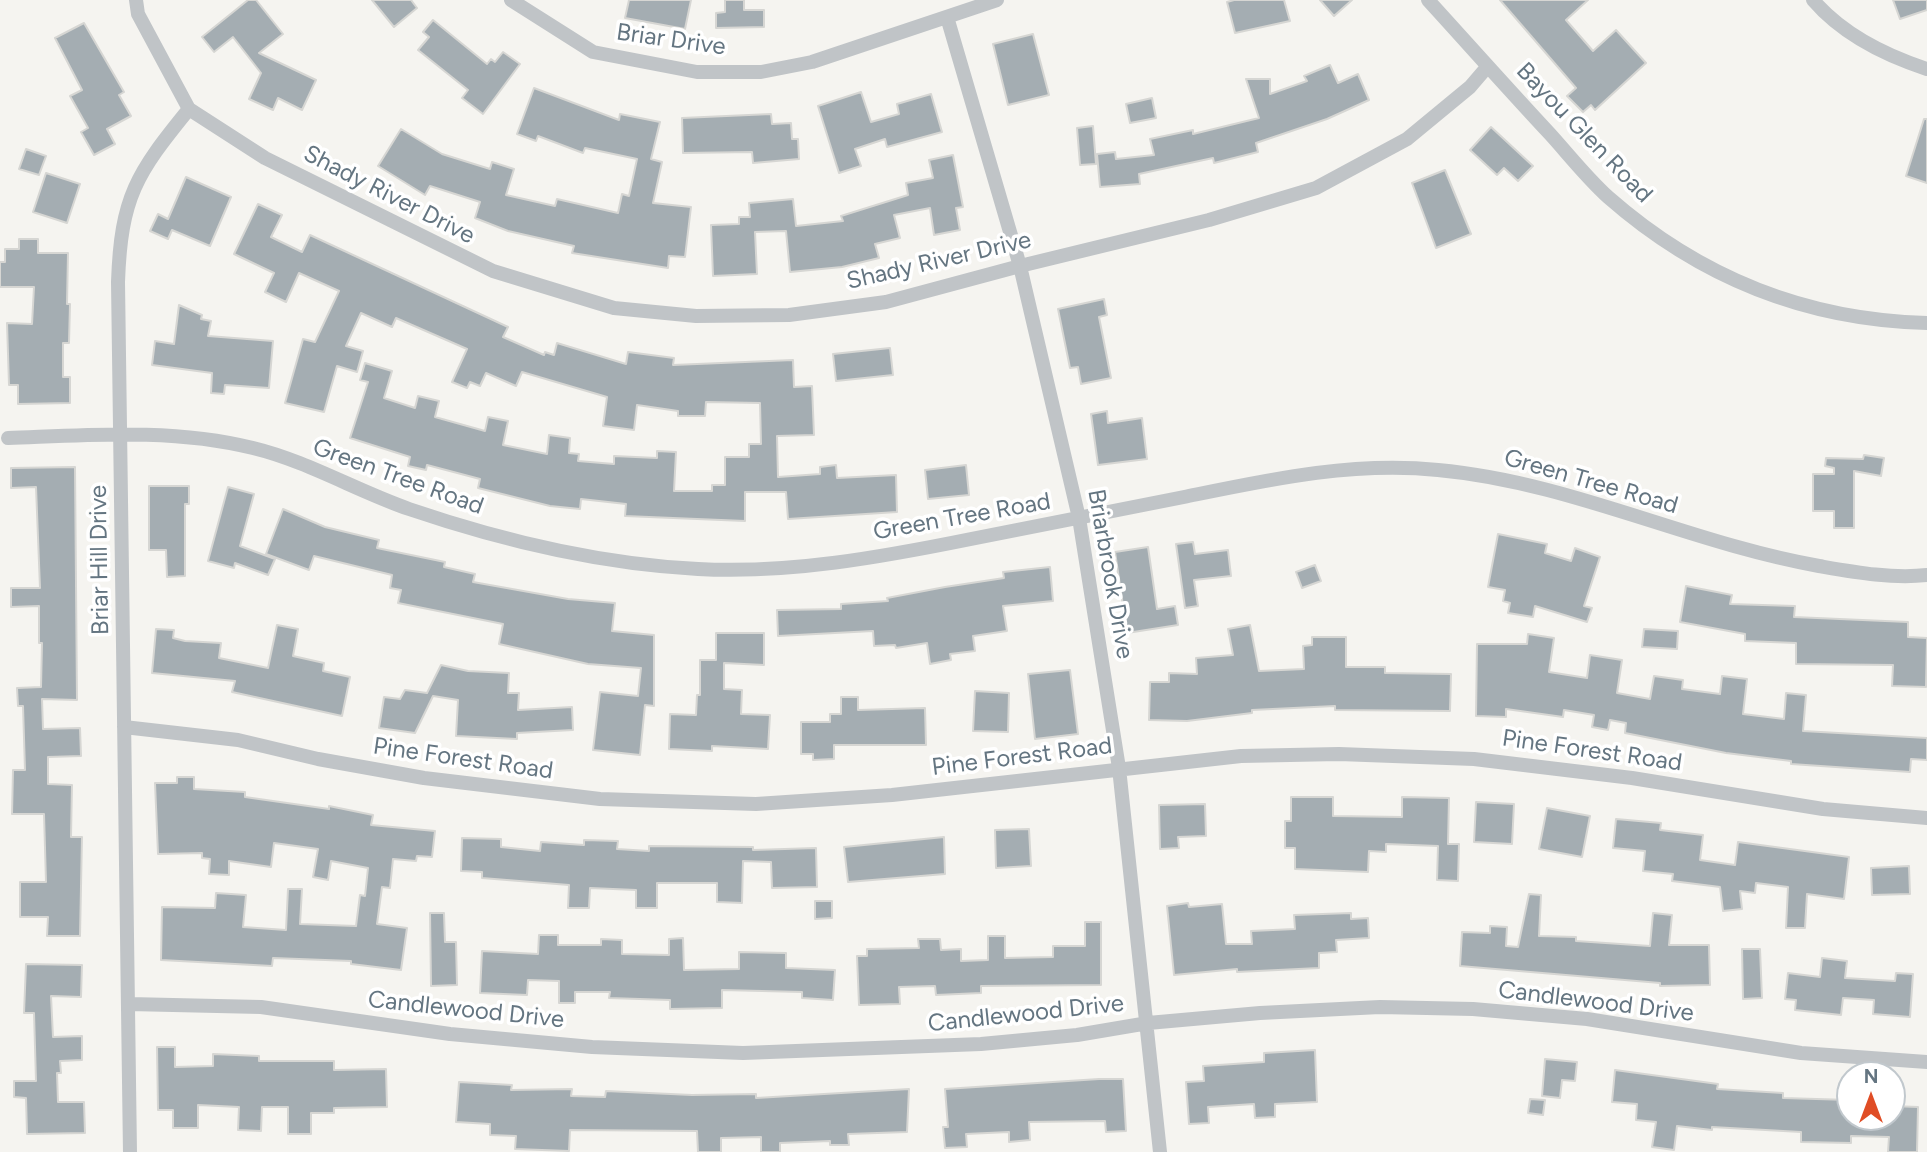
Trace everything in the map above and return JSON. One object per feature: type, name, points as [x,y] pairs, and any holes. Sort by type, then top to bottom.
[{"type":"street","points":[[135,0],[144,24],[189,109]]},
{"type":"street","name":"Briar Drive","points":[[510,0],[593,51],[697,72],[761,72],[812,62],[997,0]]},
{"type":"street","name":"Bayou Glen Road","points":[[1428,0],[1605,195],[1653,234],[1705,267],[1770,296],[1849,318],[1927,323]]},
{"type":"street","points":[[1813,0],[1826,15],[1884,55],[1927,69]]},
{"type":"street","name":"Briarbrook Drive","points":[[947,17],[1020,266],[1079,518],[1119,768],[1160,1152]]},
{"type":"street","name":"Shady River Drive","points":[[189,109],[265,158],[425,240],[492,271],[614,308],[696,316],[789,315],[886,303],[1020,266],[1209,220],[1316,188],[1406,139],[1470,87],[1488,66]]},
{"type":"street","name":"Briar Hill Drive","points":[[130,1152],[120,233],[131,192],[149,158],[189,109]]},
{"type":"street","name":"Green Tree Road","points":[[8,438],[121,434],[197,438],[257,449],[405,508],[504,539],[607,561],[701,569],[787,568],[893,555],[1254,483],[1349,468],[1435,469],[1515,480],[1779,559],[1849,572],[1927,575]]},
{"type":"street","name":"Pine Forest Road","points":[[124,727],[238,740],[318,759],[424,778],[600,799],[756,804],[971,788],[1119,768],[1241,756],[1339,754],[1474,759],[1632,778],[1823,809],[1927,818]]},
{"type":"street","name":"Candlewood Drive","points":[[129,1004],[261,1007],[450,1034],[592,1047],[743,1054],[981,1044],[1077,1035],[1148,1023],[1380,1007],[1473,1009],[1587,1019],[1801,1053],[1927,1062]]},
{"type":"building","points":[[248,0],[256,0],[283,34],[259,53],[316,80],[302,110],[278,98],[273,110],[249,99],[261,73],[233,37],[214,52],[202,37]]},
{"type":"building","points":[[372,0],[411,0],[417,8],[394,27]]},
{"type":"building","points":[[629,0],[691,0],[685,29],[625,18]]},
{"type":"building","points":[[725,0],[744,0],[744,10],[764,10],[764,27],[716,28],[716,13],[725,12]]},
{"type":"building","points":[[1284,0],[1290,21],[1235,33],[1227,2]]},
{"type":"building","points":[[1320,0],[1352,0],[1334,16]]},
{"type":"building","points":[[1500,0],[1588,0],[1566,20],[1593,51],[1616,30],[1646,63],[1595,110],[1591,105],[1583,112],[1567,96],[1576,88]]},
{"type":"building","points":[[1893,0],[1927,0],[1927,10],[1900,19]]},
{"type":"building","points":[[433,20],[487,64],[491,59],[495,62],[503,52],[520,64],[483,114],[462,98],[468,90],[418,50],[429,37],[423,32]]},
{"type":"building","points":[[84,23],[124,92],[119,95],[131,116],[107,129],[115,144],[94,155],[81,132],[88,128],[70,96],[82,90],[55,38]]},
{"type":"building","points":[[1033,34],[1049,95],[1008,105],[993,44]]},
{"type":"building","points":[[1330,65],[1338,83],[1358,74],[1369,100],[1327,119],[1256,143],[1258,152],[1214,163],[1213,158],[1139,174],[1140,184],[1100,187],[1097,154],[1115,152],[1116,159],[1154,155],[1150,139],[1193,130],[1193,134],[1259,118],[1246,79],[1270,79],[1270,94],[1307,81],[1304,76]]},
{"type":"building","points":[[534,88],[619,120],[620,114],[660,122],[651,159],[662,162],[653,203],[691,207],[685,257],[669,256],[668,268],[572,253],[574,246],[508,231],[475,218],[480,202],[430,186],[425,195],[378,166],[401,129],[442,154],[490,169],[492,162],[514,169],[506,195],[555,206],[557,199],[618,213],[622,194],[629,196],[637,159],[585,148],[583,153],[538,136],[536,141],[517,134]]},
{"type":"building","points":[[861,92],[871,122],[899,114],[897,104],[931,94],[942,132],[887,147],[885,139],[855,149],[861,166],[839,173],[818,106]]},
{"type":"building","points":[[1152,98],[1156,118],[1130,123],[1126,104]]},
{"type":"building","points":[[771,114],[772,124],[791,123],[792,139],[798,139],[799,159],[753,163],[752,152],[683,153],[682,118]]},
{"type":"building","points":[[1924,119],[1927,119],[1927,183],[1906,176]]},
{"type":"building","points":[[1093,126],[1096,164],[1080,165],[1077,128]]},
{"type":"building","points":[[1491,127],[1533,166],[1518,181],[1504,168],[1497,175],[1470,150]]},
{"type":"building","points":[[26,149],[46,156],[39,175],[19,169]]},
{"type":"building","points":[[953,155],[963,207],[956,208],[960,230],[934,235],[930,208],[894,215],[900,238],[875,244],[879,258],[842,267],[790,272],[786,231],[755,232],[757,274],[713,276],[711,225],[739,224],[739,217],[750,217],[749,203],[793,199],[796,226],[843,221],[841,216],[908,195],[906,183],[933,178],[929,160]]},
{"type":"building","points":[[1445,170],[1471,234],[1436,248],[1412,183]]},
{"type":"building","points":[[46,173],[80,184],[67,223],[33,212]]},
{"type":"building","points":[[186,177],[231,197],[210,246],[172,230],[168,239],[150,231],[158,214],[168,219]]},
{"type":"building","points":[[258,204],[282,215],[271,237],[302,252],[310,235],[508,327],[503,337],[544,355],[545,352],[554,355],[557,343],[626,364],[628,352],[674,358],[673,365],[793,360],[794,387],[812,386],[814,435],[777,436],[778,477],[820,474],[820,467],[836,465],[837,478],[896,475],[897,512],[788,519],[786,492],[745,492],[745,521],[625,516],[626,504],[581,499],[580,509],[550,506],[478,488],[480,479],[427,465],[426,470],[408,466],[410,457],[350,438],[368,382],[360,380],[365,363],[392,371],[384,398],[415,408],[418,396],[439,401],[435,417],[485,431],[488,417],[508,421],[503,445],[547,454],[549,435],[570,438],[569,453],[579,454],[578,461],[614,464],[614,456],[657,458],[657,451],[676,452],[674,491],[712,491],[712,485],[725,485],[725,457],[749,457],[749,444],[761,444],[760,403],[706,402],[705,416],[678,416],[678,411],[637,405],[634,430],[603,426],[607,397],[522,372],[516,386],[486,373],[480,386],[470,382],[467,388],[452,382],[467,349],[396,318],[392,327],[361,313],[346,346],[363,351],[357,372],[337,366],[324,412],[285,403],[303,339],[315,342],[339,291],[299,273],[286,302],[265,292],[274,273],[234,254]]},
{"type":"building","points":[[19,239],[38,239],[38,253],[68,253],[69,343],[63,343],[63,377],[70,377],[70,403],[18,404],[18,385],[9,385],[7,323],[32,324],[34,287],[0,287],[0,262],[5,262],[5,249],[19,249]]},
{"type":"building","points":[[1104,299],[1107,315],[1099,317],[1111,378],[1081,384],[1078,367],[1070,368],[1058,309]]},
{"type":"building","points":[[179,305],[202,315],[201,319],[211,321],[208,336],[273,341],[269,388],[225,385],[224,394],[211,393],[212,373],[152,365],[155,341],[174,344]]},
{"type":"building","points":[[890,348],[893,375],[836,381],[833,354]]},
{"type":"building","points":[[1107,411],[1108,423],[1142,418],[1147,459],[1098,465],[1091,414]]},
{"type":"building","points":[[1864,455],[1884,458],[1881,476],[1854,471],[1854,528],[1834,528],[1834,511],[1813,511],[1813,474],[1834,474],[1834,468],[1825,466],[1826,458],[1863,459]]},
{"type":"building","points":[[966,465],[969,495],[928,499],[925,470]]},
{"type":"building","points":[[75,467],[77,700],[42,699],[43,729],[80,728],[81,756],[48,757],[48,784],[72,785],[71,837],[82,837],[80,936],[47,936],[48,917],[20,917],[20,882],[46,882],[44,814],[12,814],[13,770],[25,770],[23,706],[18,706],[17,688],[41,687],[42,643],[39,643],[39,606],[11,607],[11,588],[40,588],[36,487],[11,488],[11,468]]},
{"type":"building","points":[[149,486],[189,486],[189,504],[185,504],[185,576],[167,577],[166,550],[149,550]]},
{"type":"building","points":[[228,487],[254,494],[240,546],[275,559],[268,575],[235,563],[234,568],[208,561]]},
{"type":"building","points":[[283,509],[325,527],[379,540],[377,548],[445,562],[444,567],[475,574],[473,582],[568,599],[615,603],[612,631],[654,635],[654,706],[645,705],[640,755],[593,750],[600,692],[638,696],[641,668],[588,664],[499,644],[503,624],[398,603],[401,590],[390,588],[392,575],[314,556],[309,570],[266,554]]},
{"type":"building","points":[[1498,534],[1547,544],[1545,553],[1571,561],[1575,548],[1600,557],[1584,606],[1592,608],[1587,622],[1535,606],[1533,617],[1508,613],[1510,603],[1503,601],[1505,590],[1488,587]]},
{"type":"building","points":[[1193,542],[1195,554],[1228,550],[1231,576],[1194,580],[1198,606],[1185,608],[1176,544]]},
{"type":"building","points":[[1148,547],[1157,609],[1175,606],[1178,625],[1127,633],[1115,552]]},
{"type":"building","points":[[1315,565],[1321,581],[1302,588],[1296,572]]},
{"type":"building","points":[[1050,567],[1053,601],[1003,606],[1007,631],[973,636],[975,651],[950,654],[951,660],[930,664],[927,643],[896,648],[895,645],[874,646],[873,631],[778,636],[777,610],[841,609],[841,604],[888,601],[887,598],[1004,578],[1003,572]]},
{"type":"building","points":[[1686,586],[1732,595],[1730,604],[1795,606],[1794,617],[1908,622],[1908,637],[1927,638],[1926,687],[1892,686],[1893,665],[1796,664],[1796,643],[1745,641],[1745,634],[1680,622]]},
{"type":"building","points":[[277,625],[298,629],[293,656],[324,663],[323,671],[350,677],[342,716],[232,692],[235,681],[152,673],[156,629],[174,630],[173,638],[185,641],[221,643],[219,658],[268,668]]},
{"type":"building","points":[[1250,625],[1259,671],[1304,669],[1303,646],[1312,645],[1312,637],[1346,637],[1346,667],[1385,667],[1385,673],[1451,674],[1450,711],[1335,710],[1335,706],[1252,710],[1252,713],[1187,721],[1149,720],[1150,682],[1169,682],[1169,673],[1197,674],[1196,658],[1233,655],[1228,629]]},
{"type":"building","points":[[1644,629],[1678,631],[1677,649],[1642,647]]},
{"type":"building","points":[[716,633],[764,633],[764,665],[724,663],[724,689],[742,690],[741,714],[770,715],[768,749],[712,746],[712,751],[669,749],[670,714],[696,715],[697,695],[700,695],[700,660],[716,660]]},
{"type":"building","points":[[1528,634],[1554,638],[1549,672],[1587,678],[1590,655],[1622,660],[1617,693],[1650,699],[1654,676],[1683,680],[1682,689],[1720,694],[1722,676],[1747,679],[1743,714],[1784,719],[1786,693],[1806,695],[1803,731],[1927,738],[1927,760],[1911,759],[1910,772],[1791,764],[1791,761],[1726,753],[1625,733],[1626,723],[1610,720],[1608,730],[1592,727],[1594,715],[1564,710],[1563,717],[1506,709],[1506,717],[1476,716],[1477,644],[1527,644]]},
{"type":"building","points":[[441,665],[468,671],[509,673],[508,693],[519,693],[518,710],[572,707],[573,730],[517,733],[517,739],[456,736],[458,700],[433,696],[415,733],[379,728],[384,697],[400,699],[405,690],[427,693]]},
{"type":"building","points":[[1070,670],[1078,734],[1035,739],[1028,674]]},
{"type":"building","points":[[975,691],[1009,693],[1008,732],[973,731]]},
{"type":"building","points":[[841,697],[858,697],[858,710],[925,708],[926,745],[834,745],[834,759],[813,760],[813,754],[801,754],[801,722],[830,722],[830,714],[841,714]]},
{"type":"building","points":[[177,777],[194,777],[194,789],[245,792],[245,797],[329,809],[329,806],[373,815],[371,825],[435,831],[432,857],[417,856],[416,861],[393,859],[390,888],[382,887],[377,924],[407,928],[401,970],[351,964],[351,961],[273,958],[272,966],[161,960],[162,907],[215,908],[216,893],[246,895],[243,927],[286,930],[288,889],[302,889],[300,924],[356,926],[360,895],[365,896],[368,868],[331,861],[328,880],[313,877],[318,849],[274,843],[271,867],[229,861],[229,875],[209,874],[210,859],[202,858],[202,853],[158,854],[155,783],[177,783]]},
{"type":"building","points":[[1291,797],[1333,797],[1333,816],[1402,817],[1402,797],[1449,798],[1448,844],[1459,844],[1458,881],[1437,880],[1438,846],[1386,844],[1386,852],[1369,851],[1368,872],[1295,869],[1295,848],[1285,848],[1285,821],[1291,821]]},
{"type":"building","points":[[1476,802],[1514,804],[1512,844],[1474,842]]},
{"type":"building","points":[[1205,804],[1206,836],[1178,837],[1179,848],[1160,849],[1159,805]]},
{"type":"building","points":[[1547,808],[1590,816],[1582,857],[1539,849]]},
{"type":"building","points":[[1616,819],[1661,823],[1660,830],[1703,835],[1700,860],[1735,865],[1738,842],[1849,857],[1844,899],[1807,894],[1805,928],[1786,928],[1788,887],[1756,883],[1755,893],[1740,891],[1742,909],[1723,911],[1720,887],[1672,881],[1673,874],[1643,871],[1645,851],[1613,848]]},
{"type":"building","points":[[1029,829],[1031,866],[996,868],[995,830]]},
{"type":"building","points":[[944,837],[945,874],[848,882],[844,847]]},
{"type":"building","points":[[462,838],[501,839],[501,847],[540,851],[541,842],[584,845],[584,840],[618,841],[617,849],[649,851],[649,846],[753,847],[753,850],[816,848],[817,887],[772,888],[771,862],[743,861],[742,903],[717,902],[717,883],[657,883],[657,908],[636,908],[636,890],[590,888],[589,908],[568,908],[569,885],[482,878],[482,872],[461,871]]},
{"type":"building","points":[[1909,866],[1910,894],[1872,895],[1871,868]]},
{"type":"building","points":[[1529,894],[1541,895],[1539,936],[1576,937],[1576,941],[1650,946],[1653,913],[1672,915],[1669,945],[1709,945],[1710,985],[1660,986],[1660,983],[1460,966],[1462,932],[1490,933],[1490,926],[1507,927],[1506,946],[1518,947]]},
{"type":"building","points":[[815,901],[832,901],[832,918],[815,919]]},
{"type":"building","points":[[1188,903],[1189,907],[1222,904],[1226,944],[1252,944],[1251,931],[1295,929],[1294,915],[1351,913],[1351,919],[1368,918],[1369,938],[1336,940],[1337,952],[1319,953],[1319,968],[1237,972],[1237,969],[1174,975],[1167,906]]},
{"type":"building","points":[[430,913],[444,913],[445,942],[456,942],[457,985],[431,986]]},
{"type":"building","points":[[1085,922],[1101,922],[1101,985],[981,986],[981,993],[936,995],[935,986],[899,987],[900,1004],[859,1005],[857,956],[867,956],[867,949],[919,948],[918,939],[940,939],[941,950],[961,949],[961,961],[988,960],[988,936],[1005,936],[1005,958],[1053,957],[1053,946],[1085,946]]},
{"type":"building","points":[[539,935],[558,935],[558,945],[601,945],[601,939],[622,940],[622,954],[669,955],[669,939],[683,938],[684,970],[739,969],[739,952],[786,953],[786,968],[835,970],[833,1000],[802,998],[802,992],[722,990],[722,1008],[670,1009],[670,1000],[609,998],[610,992],[575,992],[575,1003],[559,1003],[559,981],[528,980],[527,995],[480,993],[482,951],[538,954]]},
{"type":"building","points":[[1742,949],[1760,949],[1762,998],[1743,999]]},
{"type":"building","points":[[1822,958],[1847,961],[1845,978],[1895,981],[1896,973],[1913,974],[1910,1017],[1873,1014],[1874,1000],[1843,998],[1841,1015],[1795,1010],[1796,1000],[1785,999],[1788,973],[1820,977]]},
{"type":"building","points":[[26,964],[82,965],[81,997],[51,996],[53,1037],[82,1036],[82,1060],[60,1061],[61,1073],[57,1073],[58,1102],[84,1102],[85,1133],[27,1134],[26,1098],[14,1097],[14,1081],[36,1081],[34,1013],[24,1013]]},
{"type":"building","points":[[157,1047],[175,1047],[175,1067],[213,1066],[213,1054],[259,1056],[259,1061],[334,1061],[334,1070],[386,1069],[387,1107],[334,1108],[334,1113],[311,1113],[311,1134],[288,1134],[288,1107],[262,1107],[261,1131],[238,1130],[239,1107],[198,1105],[198,1128],[173,1128],[173,1110],[158,1110]]},
{"type":"building","points":[[1315,1050],[1317,1102],[1275,1104],[1275,1117],[1255,1118],[1254,1104],[1208,1107],[1209,1123],[1189,1124],[1186,1082],[1204,1081],[1203,1066],[1264,1062],[1264,1053]]},
{"type":"building","points":[[1545,1059],[1577,1062],[1575,1081],[1562,1080],[1560,1098],[1542,1096]]},
{"type":"building","points":[[1615,1070],[1718,1084],[1717,1089],[1783,1093],[1783,1098],[1836,1100],[1836,1131],[1906,1131],[1906,1107],[1918,1107],[1917,1152],[1888,1152],[1889,1137],[1851,1136],[1851,1143],[1801,1142],[1801,1132],[1712,1127],[1712,1130],[1677,1126],[1674,1150],[1652,1147],[1656,1122],[1636,1120],[1637,1104],[1612,1102]]},
{"type":"building","points":[[1123,1079],[1126,1131],[1106,1132],[1105,1121],[1029,1122],[1030,1140],[1009,1142],[1009,1132],[966,1134],[967,1147],[945,1148],[943,1127],[948,1127],[945,1089]]},
{"type":"building","points":[[459,1082],[512,1085],[511,1090],[572,1089],[571,1096],[605,1097],[606,1091],[692,1095],[756,1094],[756,1098],[909,1089],[907,1132],[848,1134],[849,1145],[830,1145],[830,1141],[780,1143],[780,1152],[761,1152],[761,1137],[721,1138],[721,1152],[698,1152],[697,1131],[570,1130],[569,1151],[515,1149],[516,1136],[490,1135],[490,1124],[456,1122]]},
{"type":"building","points":[[1530,1099],[1545,1100],[1543,1115],[1528,1113]]}]
